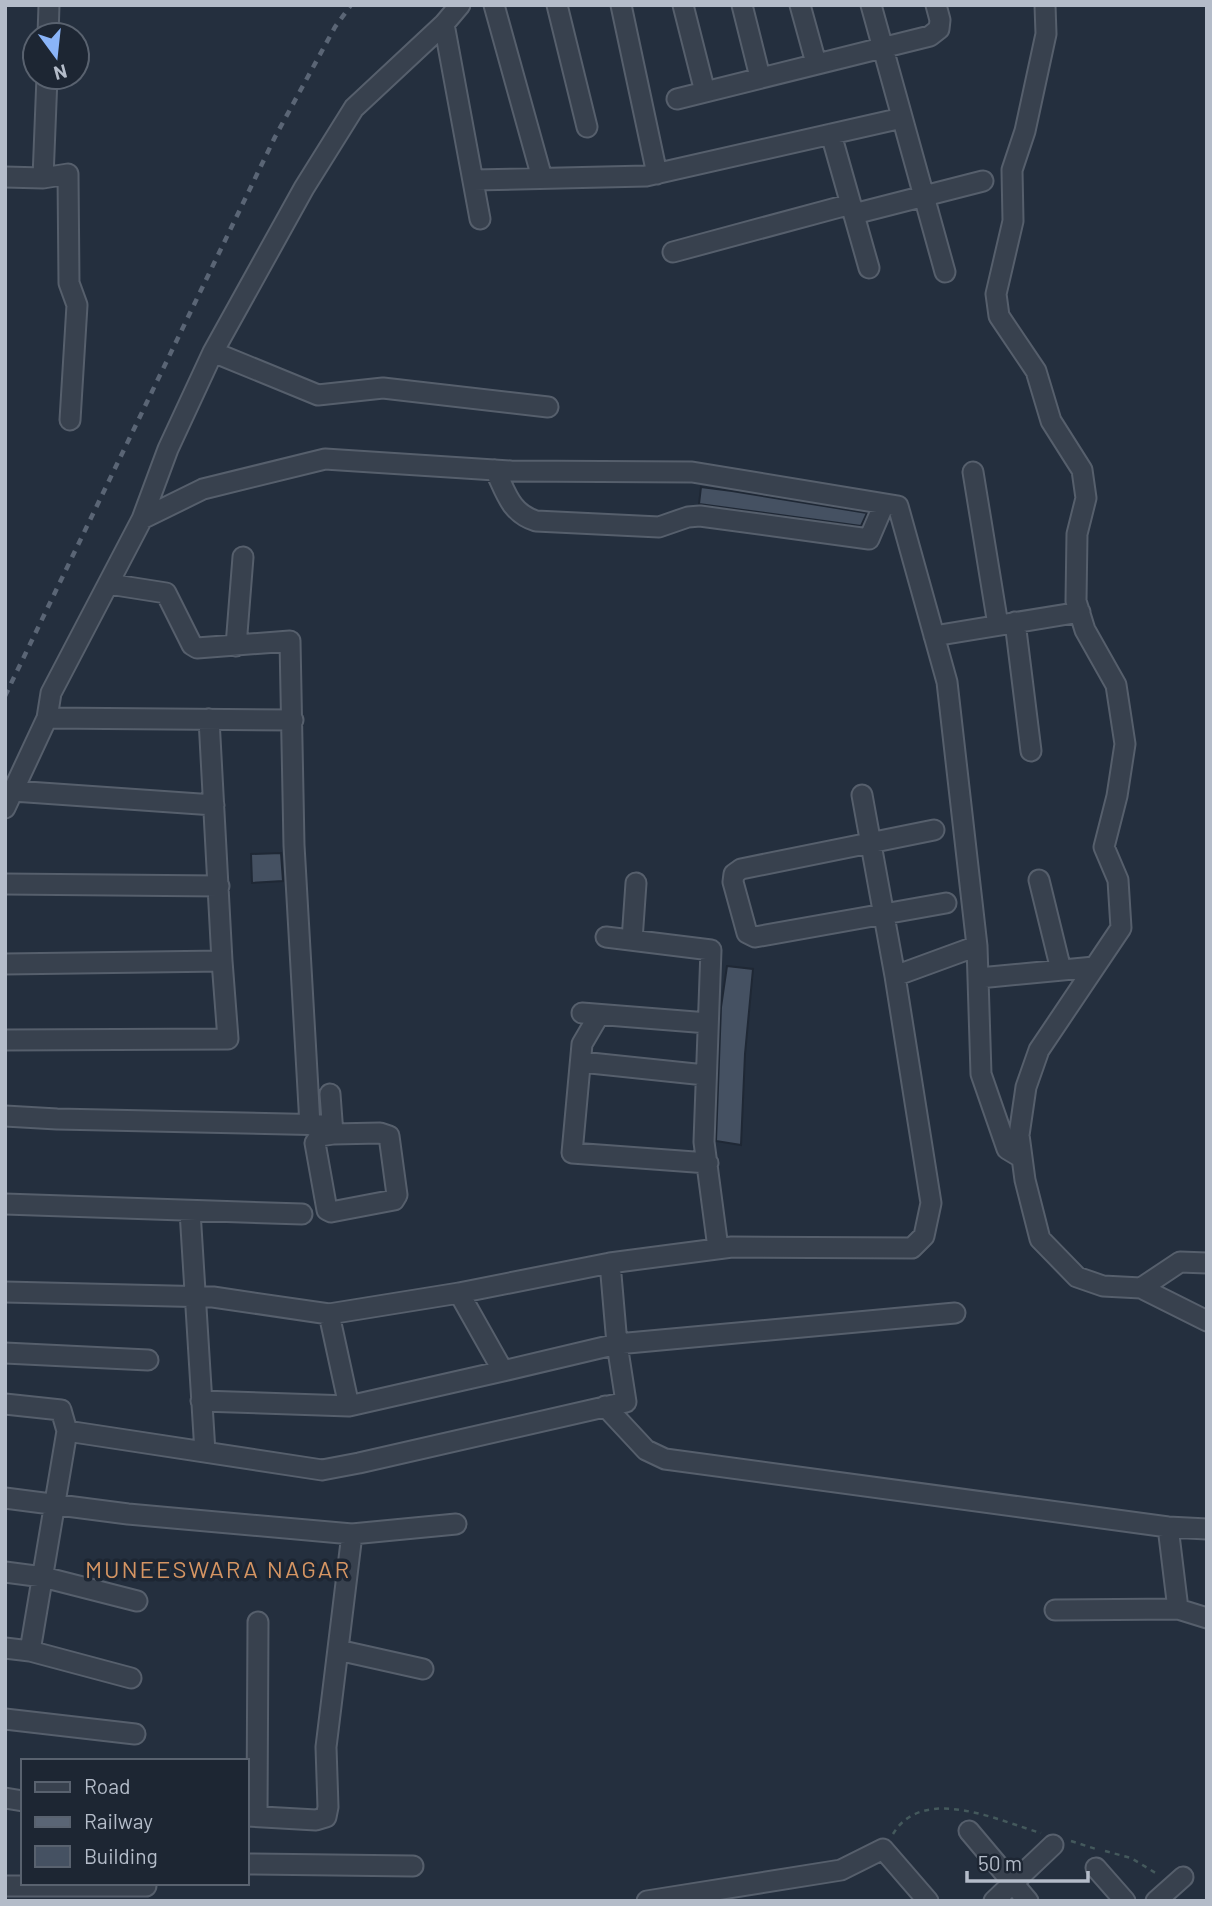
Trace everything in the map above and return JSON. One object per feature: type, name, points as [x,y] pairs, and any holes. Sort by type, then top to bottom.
[{"type":"street","points":[[214,805],[9,800],[47,718],[51,693],[142,519],[168,449],[213,352],[304,188],[354,108],[444,24],[460,5]]},
{"type":"street","points":[[494,5],[542,178]]},
{"type":"street","points":[[557,5],[587,127]]},
{"type":"street","points":[[621,5],[657,174]]},
{"type":"street","points":[[683,5],[705,92]]},
{"type":"street","points":[[742,5],[760,77]]},
{"type":"street","points":[[800,5],[816,64]]},
{"type":"street","points":[[871,5],[945,272]]},
{"type":"street","points":[[677,99],[930,36],[939,29],[940,20],[936,5]]},
{"type":"street","points":[[1045,5],[1046,34],[1025,131],[1012,170],[1013,221],[996,294],[999,316],[1035,371],[1051,421],[1082,470],[1086,498],[1077,534],[1076,601],[1085,629],[1116,685],[1125,744],[1117,796],[1104,847],[1118,880],[1121,928],[1039,1050],[1026,1087],[1019,1135],[1025,1180],[1040,1239],[1077,1276],[1103,1286],[1141,1288],[1207,1321]]},
{"type":"street","points":[[444,24],[480,219]]},
{"type":"street","points":[[43,178],[46,91]]},
{"type":"street","points":[[474,180],[657,174],[902,118]]},
{"type":"street","points":[[831,134],[869,268]]},
{"type":"street","points":[[5,177],[43,178],[68,174],[69,283],[77,305],[71,420]]},
{"type":"street","points":[[673,253],[852,209],[924,196],[983,181]]},
{"type":"street","points":[[213,352],[318,395],[383,388],[548,407]]},
{"type":"street","points":[[142,519],[202,489],[325,458],[495,470],[692,472],[898,506],[947,682],[977,946],[981,1073],[1007,1149],[1022,1158]]},
{"type":"street","points":[[495,470],[516,511],[523,517],[536,521],[659,527],[694,516],[869,539],[884,504]]},
{"type":"street","points":[[973,472],[1007,624],[1031,751]]},
{"type":"street","points":[[236,646],[243,557]]},
{"type":"street","points":[[109,584],[166,593],[192,645],[197,648],[290,641],[294,845],[310,1125]]},
{"type":"street","points":[[934,636],[1080,612]]},
{"type":"street","points":[[47,718],[293,720]]},
{"type":"street","points":[[5,1040],[228,1039],[209,719]]},
{"type":"street","points":[[5,1292],[195,1296],[329,1314],[610,1264],[718,1248],[912,1248],[924,1236],[931,1203],[895,976],[862,795]]},
{"type":"street","points":[[934,830],[741,869],[734,874],[733,882],[747,933],[752,937],[946,902]]},
{"type":"street","points":[[1039,880],[1061,970]]},
{"type":"street","points":[[632,940],[636,883]]},
{"type":"street","points":[[5,884],[219,886]]},
{"type":"street","points":[[606,937],[711,950],[704,1142],[718,1248]]},
{"type":"street","points":[[895,976],[977,946]]},
{"type":"street","points":[[5,964],[222,961]]},
{"type":"street","points":[[979,978],[1094,967]]},
{"type":"street","points":[[708,1023],[591,1014],[582,1044],[572,1153],[708,1163]]},
{"type":"street","points":[[582,1062],[705,1075]]},
{"type":"street","points":[[330,1094],[333,1129]]},
{"type":"street","points":[[5,1116],[310,1125],[380,1133],[389,1136],[397,1195],[394,1200],[328,1211],[315,1143],[320,1136],[333,1129]]},
{"type":"street","points":[[5,1204],[302,1214]]},
{"type":"street","points":[[190,1211],[205,1452]]},
{"type":"street","points":[[1141,1288],[1180,1262],[1207,1263]]},
{"type":"street","points":[[68,1431],[322,1469],[625,1402],[610,1264]]},
{"type":"street","points":[[459,1293],[503,1371]]},
{"type":"street","points":[[201,1401],[349,1406],[617,1344],[955,1313]]},
{"type":"street","points":[[329,1314],[349,1406]]},
{"type":"street","points":[[5,1353],[148,1360]]},
{"type":"street","points":[[5,1404],[61,1410],[68,1431],[30,1651]]},
{"type":"street","points":[[605,1406],[646,1450],[665,1459],[1168,1527],[1207,1529]]},
{"type":"street","points":[[5,1498],[128,1514],[352,1534],[456,1524]]},
{"type":"street","points":[[1168,1527],[1178,1609]]},
{"type":"street","points":[[258,1622],[252,1816],[316,1820],[326,1817],[326,1747],[352,1534]]},
{"type":"street","points":[[5,1572],[43,1577],[137,1601]]},
{"type":"street","points":[[1055,1610],[1178,1609],[1207,1618]]},
{"type":"street","points":[[5,1648],[30,1651],[131,1678]]},
{"type":"street","points":[[338,1650],[423,1669]]},
{"type":"street","points":[[5,1719],[135,1734]]},
{"type":"street","points":[[969,1831],[1028,1901]]},
{"type":"street","points":[[994,1901],[1057,1840]]},
{"type":"street","points":[[647,1901],[841,1870],[883,1849],[928,1901]]},
{"type":"street","points":[[248,1864],[413,1866]]},
{"type":"street","points":[[1096,1868],[1125,1901]]},
{"type":"street","points":[[1156,1901],[1184,1877]]},
{"type":"street","points":[[5,1886],[146,1886]]},
{"type":"path","points":[[883,1849],[898,1825],[918,1812],[942,1807],[972,1812],[1057,1840],[1131,1858],[1163,1876],[1184,1877]]},
{"type":"building","points":[[701,487],[867,513],[861,526],[699,504]]},
{"type":"building","points":[[281,853],[283,881],[252,883],[251,854]]},
{"type":"building","points":[[727,966],[753,969],[745,1054],[741,1145],[716,1141],[721,1007]]},
{"type":"railway","points":[[5,696],[275,137],[335,27],[351,5]]},
{"type":"district","name":"MUNEESWARA NAGAR","points":[[218,1570]]}]
